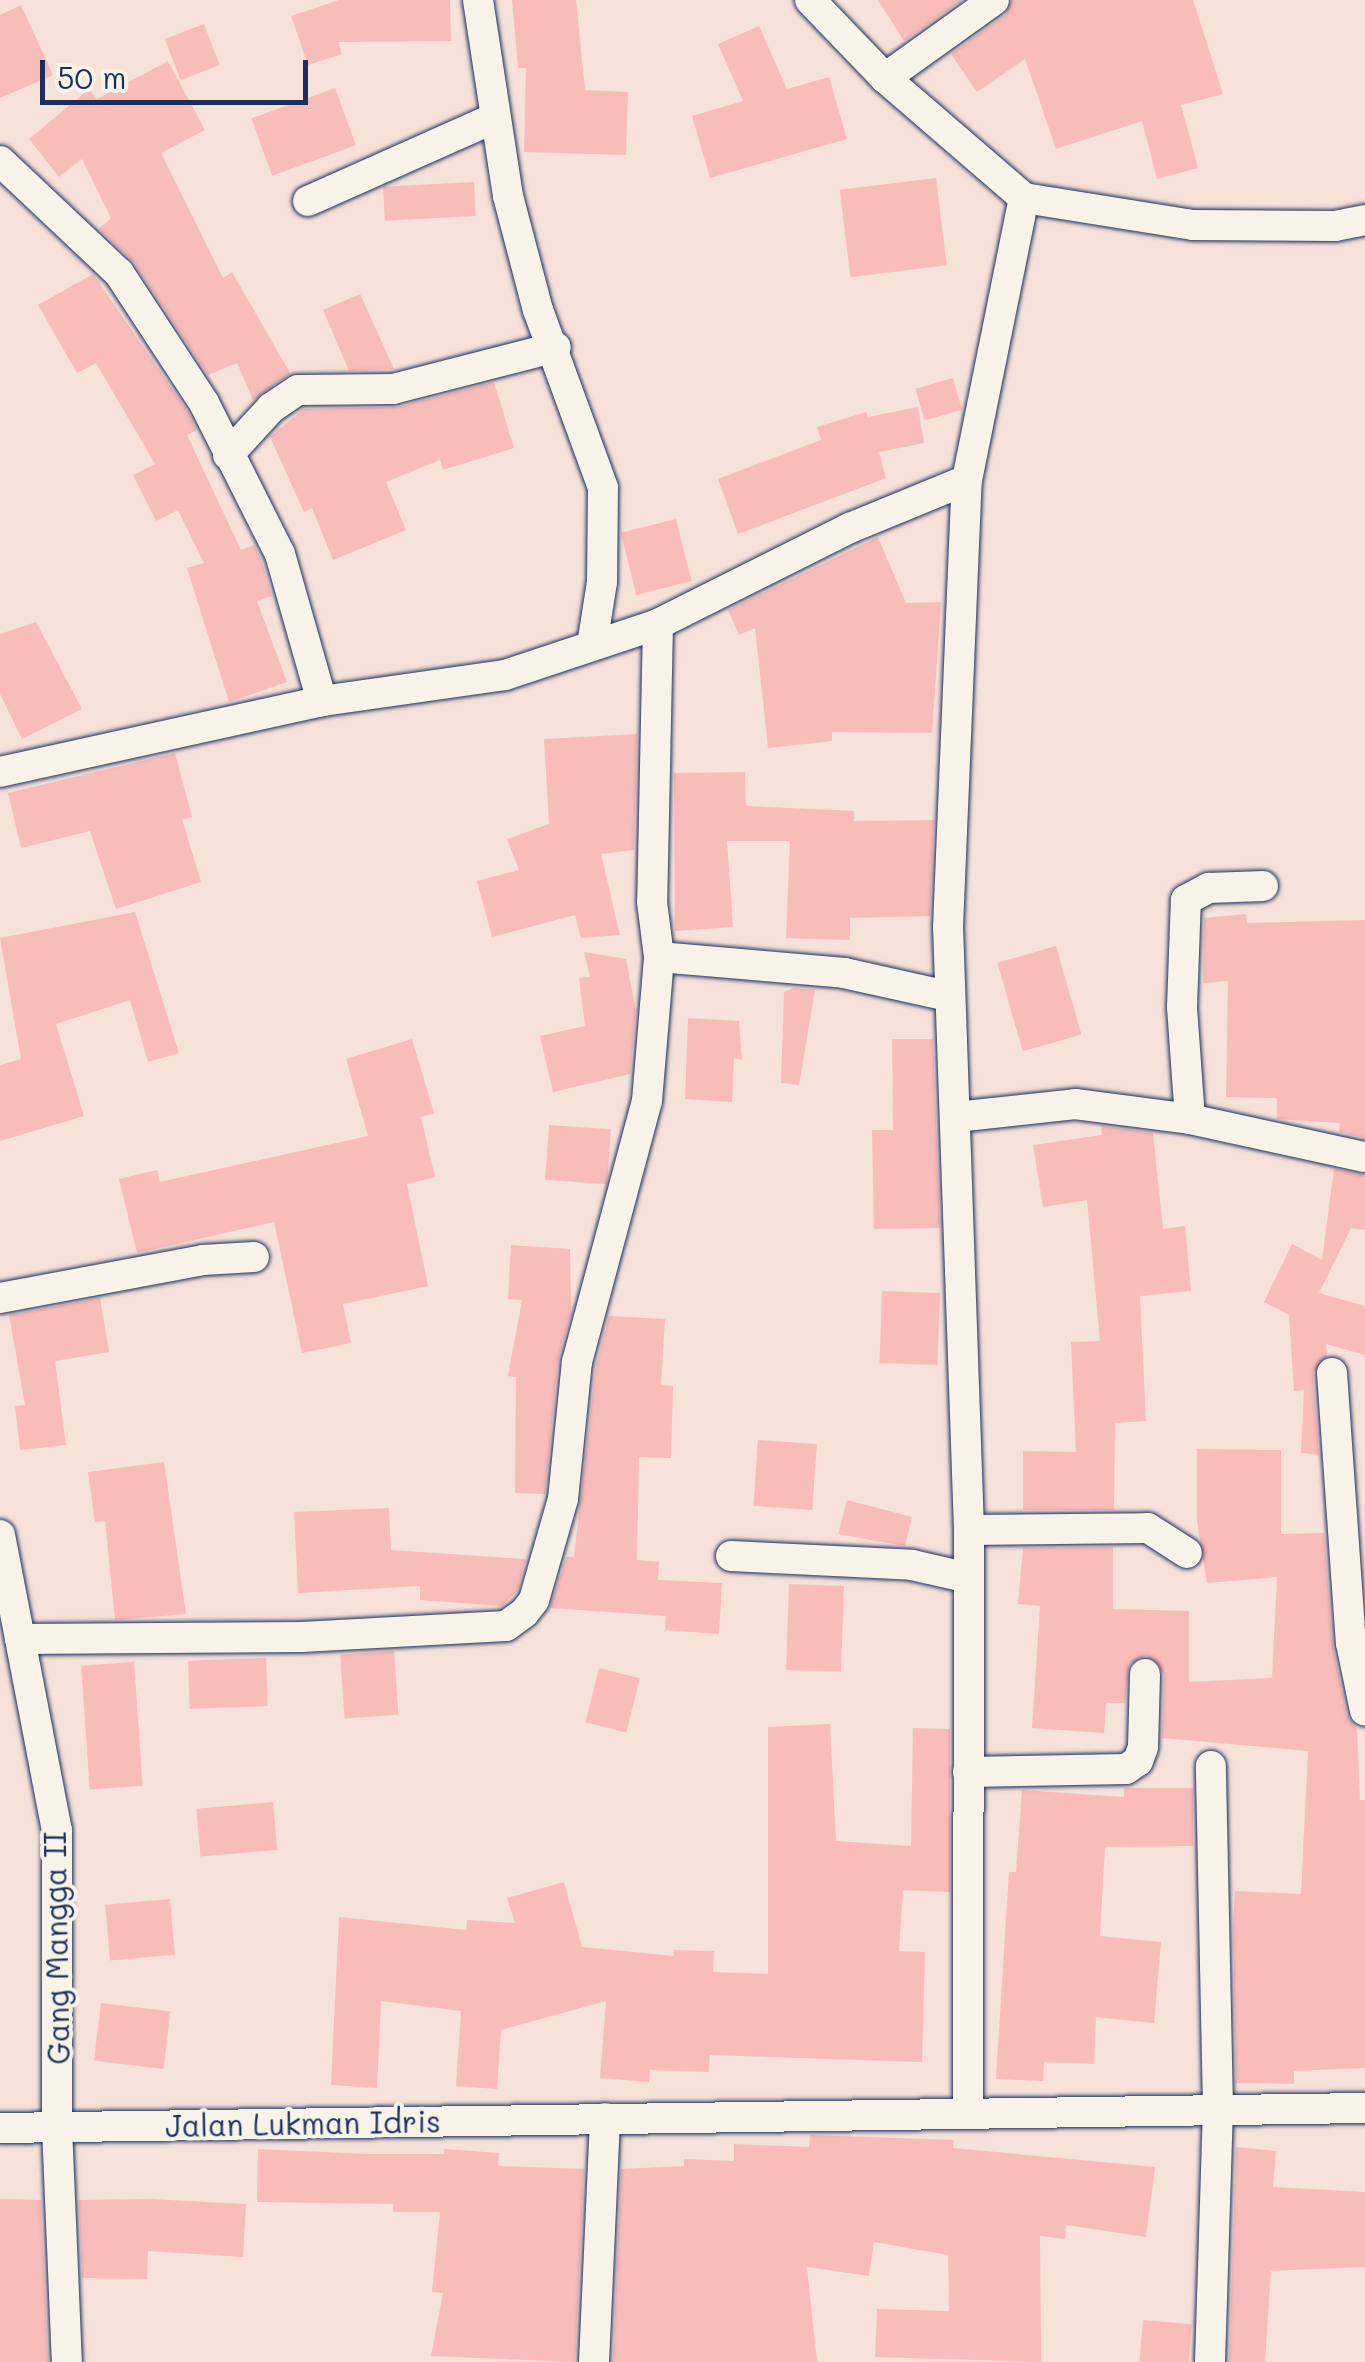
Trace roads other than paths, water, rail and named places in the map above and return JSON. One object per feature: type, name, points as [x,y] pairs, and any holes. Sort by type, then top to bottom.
[{"type":"street","points":[[478,0],[494,118],[538,310],[556,347],[603,488],[602,582],[592,644]]},
{"type":"street","points":[[810,0],[885,78],[1024,198],[1192,226],[1335,226],[1365,220]]},
{"type":"street","points":[[885,78],[994,0]]},
{"type":"street","points":[[308,201],[494,118]]},
{"type":"street","points":[[0,162],[119,273],[204,402],[280,554],[322,702]]},
{"type":"street","points":[[968,2110],[969,1578],[956,1117],[948,996],[968,480],[1024,198]]},
{"type":"street","points":[[228,455],[270,408],[298,390],[394,388],[556,347]]},
{"type":"street","points":[[0,772],[322,702],[505,675],[658,624],[850,528],[968,480]]},
{"type":"street","points":[[20,1638],[320,1636],[506,1626],[534,1600],[562,1498],[577,1362],[646,1101],[659,956],[652,902],[658,624]]},
{"type":"street","points":[[1190,1119],[1182,1007],[1186,900],[1209,888],[1264,886]]},
{"type":"street","points":[[659,956],[826,970],[948,996]]},
{"type":"street","points":[[956,1117],[1075,1104],[1190,1119],[1365,1157]]},
{"type":"street","points":[[0,1298],[203,1260],[254,1257]]},
{"type":"street","points":[[1332,1373],[1352,1643],[1365,1711]]},
{"type":"street","points":[[968,1530],[1148,1528],[1187,1553]]},
{"type":"street","name":"Gang Mangga II","points":[[0,1536],[57,1830],[57,2127],[67,2362]]},
{"type":"street","points":[[731,1556],[912,1565],[969,1578]]},
{"type":"street","points":[[968,1772],[1126,1769],[1138,1761],[1143,1747],[1146,1674]]},
{"type":"street","points":[[1210,2362],[1218,2108],[1211,1766]]},
{"type":"street","name":"Jalan Lukman Idris","points":[[0,2128],[968,2110],[1365,2108]]},
{"type":"street","points":[[594,2362],[606,2118]]}]
